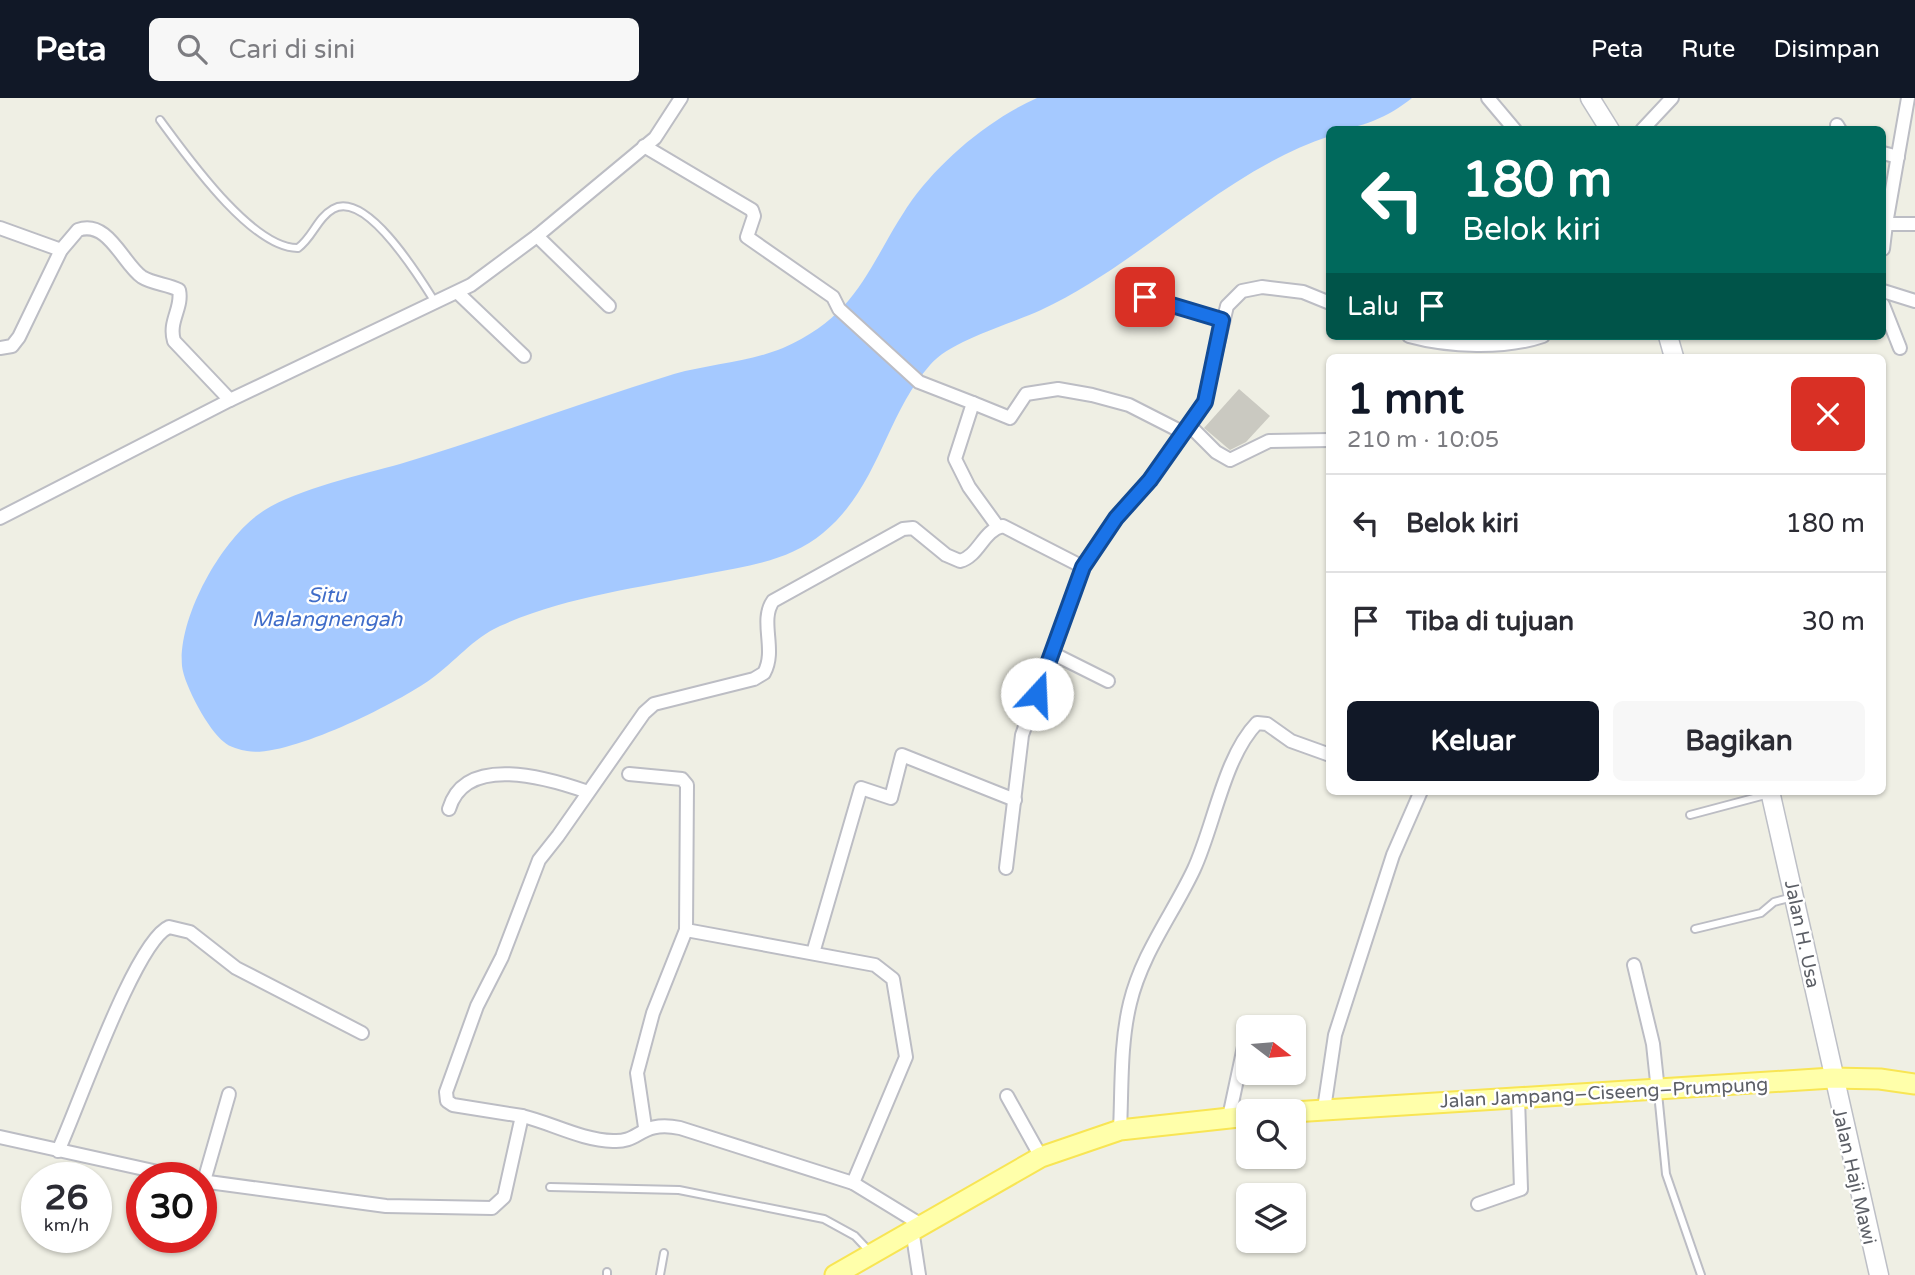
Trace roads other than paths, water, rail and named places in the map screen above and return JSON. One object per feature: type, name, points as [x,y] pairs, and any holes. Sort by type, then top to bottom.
[{"type":"main road","name":"Jalan Jampang–Ciseeng–Prumpung","points":[[1306,1111],[1658,1091],[1832,1077],[1915,1084]]},
{"type":"main road","points":[[835,1275],[1041,1157],[1120,1130],[1236,1116]]},
{"type":"street","points":[[0,518],[230,400],[457,293],[537,236],[644,146],[670,118],[681,98]]},
{"type":"street","points":[[1488,98],[1512,126]]},
{"type":"street","points":[[1590,98],[1607,126]]},
{"type":"street","points":[[1646,126],[1672,98]]},
{"type":"street","points":[[1908,98],[1886,224],[1915,224]]},
{"type":"street","points":[[644,146],[752,210],[754,216],[747,236],[833,297],[839,309],[919,382],[1010,418],[1026,394],[1058,389],[1129,405],[1186,429],[1230,460],[1269,441],[1326,440]]},
{"type":"street","points":[[1886,154],[1898,157]]},
{"type":"street","points":[[0,228],[61,250]]},
{"type":"street","points":[[0,348],[12,346],[19,337],[61,250],[78,230],[89,228],[111,241],[139,275],[179,290],[180,299],[170,328],[174,341],[230,400]]},
{"type":"street","points":[[537,236],[609,306]]},
{"type":"street","points":[[1006,868],[1023,735],[1083,567],[1116,518],[1150,480],[1210,389],[1222,320],[1233,297],[1249,289],[1282,288],[1326,302]]},
{"type":"street","points":[[1886,292],[1915,301]]},
{"type":"street","points":[[457,293],[524,356]]},
{"type":"street","points":[[1145,297],[1222,320]]},
{"type":"street","points":[[1886,313],[1900,348]]},
{"type":"street","points":[[1431,340],[1515,343],[1527,340]]},
{"type":"street","points":[[973,403],[954,459],[969,487],[998,527]]},
{"type":"street","points":[[919,1275],[916,1227],[853,1183],[680,1128],[659,1125],[645,1127],[627,1139],[611,1141],[522,1116],[453,1105],[445,1097],[477,1006],[502,957],[534,870],[624,737],[654,704],[754,679],[764,673],[771,654],[768,608],[781,596],[840,567],[904,529],[913,528],[946,555],[960,561],[971,556],[998,527],[1003,526],[1083,567]]},
{"type":"street","points":[[1052,653],[1108,681]]},
{"type":"street","points":[[1120,1130],[1124,1033],[1130,1001],[1150,947],[1195,867],[1239,750],[1257,723],[1267,724],[1291,741],[1326,754]]},
{"type":"street","points":[[813,953],[861,788],[891,798],[902,755],[1014,800]]},
{"type":"street","points":[[629,774],[682,779],[687,785],[686,930],[653,1013],[637,1073],[645,1127]]},
{"type":"street","points":[[449,809],[457,789],[477,776],[517,776],[566,784],[588,792]]},
{"type":"street","points":[[1324,1109],[1335,1035],[1393,855],[1419,795]]},
{"type":"street","name":"Jalan H. Usa","points":[[1772,795],[1832,1077]]},
{"type":"street","points":[[58,1151],[110,1021],[155,938],[163,930],[176,927],[190,932],[236,968],[362,1033]]},
{"type":"street","points":[[686,930],[883,968],[893,979],[905,1057],[853,1183]]},
{"type":"street","points":[[1634,965],[1651,1033],[1658,1091]]},
{"type":"street","name":"Jalan Haji Mawi","points":[[1832,1077],[1879,1275]]},
{"type":"street","points":[[209,1162],[229,1094]]},
{"type":"street","points":[[1007,1096],[1041,1157]]},
{"type":"street","points":[[1478,1204],[1521,1189],[1518,1098]]},
{"type":"street","points":[[217,1183],[386,1206],[492,1208],[504,1197],[522,1116]]},
{"type":"street","points":[[0,1137],[126,1165]]},
{"type":"lane","points":[[160,120],[208,183],[262,234],[278,243],[298,248],[306,243],[323,216],[337,206],[347,207],[367,217],[389,236],[436,303]]},
{"type":"lane","points":[[1690,815],[1760,795]]},
{"type":"lane","points":[[1695,929],[1761,913],[1774,902],[1795,896]]},
{"type":"lane","points":[[1658,1091],[1667,1174],[1701,1275]]},
{"type":"lane","points":[[550,1187],[679,1190],[824,1219],[855,1236],[872,1253]]},
{"type":"lane","points":[[660,1275],[664,1252]]},
{"type":"water","name":"Situ Malangnengah","points":[[1037,98],[1412,98],[1374,121],[1356,126],[1326,126],[1326,138],[1253,172],[1079,290],[1041,310],[966,340],[940,356],[930,365],[902,406],[857,495],[842,515],[823,533],[796,550],[753,565],[575,600],[524,616],[490,631],[431,679],[394,702],[341,727],[288,746],[265,751],[242,750],[226,744],[211,728],[192,695],[182,666],[187,626],[194,604],[216,562],[244,527],[259,514],[288,498],[326,484],[434,454],[674,374],[743,360],[783,348],[809,334],[847,303],[912,200],[938,169],[968,141]]}]
